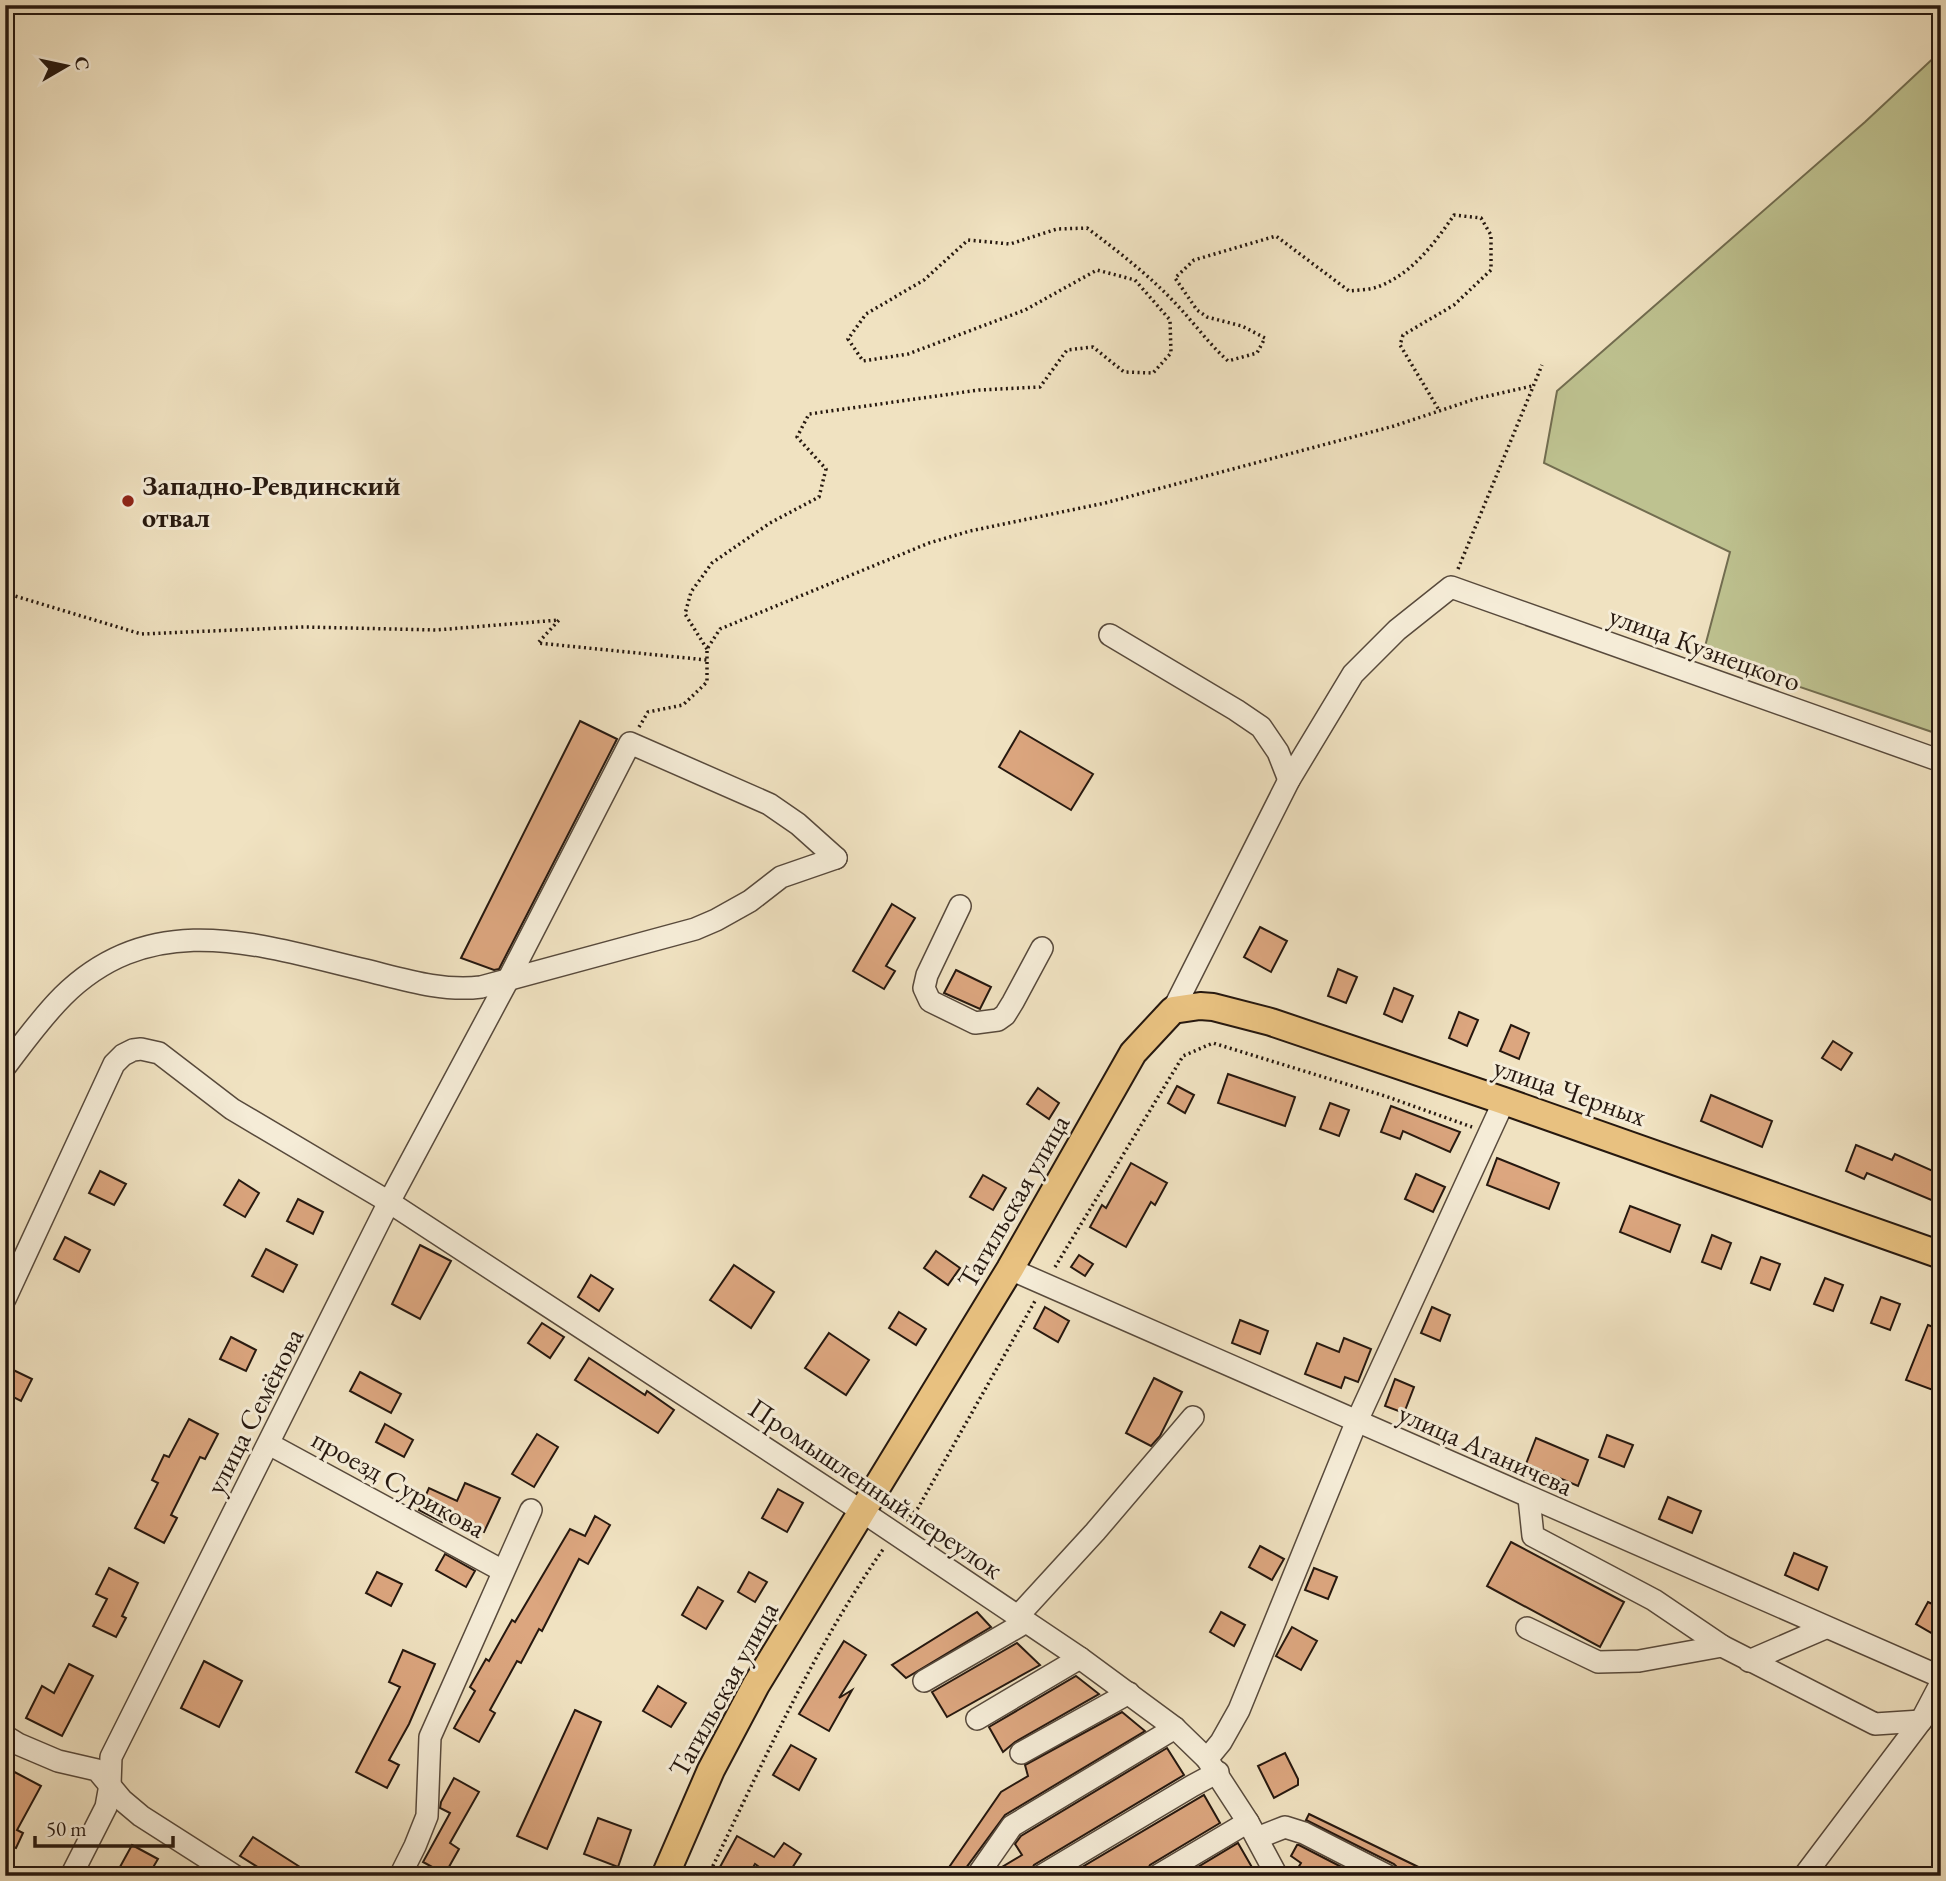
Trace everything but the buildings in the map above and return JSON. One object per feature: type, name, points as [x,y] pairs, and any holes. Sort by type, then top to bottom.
[{"type":"main road","name":"улица Черных","points":[[1173,1010],[1199,1006],[1236,1012],[1504,1101],[1941,1255]]},
{"type":"main road","name":"Тагильская улица","points":[[665,1876],[710,1770],[756,1685],[1010,1269],[1133,1053],[1173,1010]]},
{"type":"street","name":"улица Кузнецкого","points":[[1451,587],[1941,761]]},
{"type":"street","name":"Тагильская улица","points":[[1173,1010],[1289,780],[1353,674],[1397,630],[1451,587]]},
{"type":"street","points":[[1110,635],[1261,727],[1278,752],[1289,780]]},
{"type":"street","points":[[5,1067],[40,1021],[85,977],[105,963],[148,946],[173,941],[217,939],[248,942],[388,976],[463,989],[695,929],[750,901],[780,877],[836,858],[799,824],[769,804],[630,743]]},
{"type":"street","name":"улица Семёнова","points":[[71,1876],[106,1807],[111,1757],[389,1202],[509,978],[630,743]]},
{"type":"street","points":[[960,906],[927,975],[924,988],[930,1001],[975,1023],[998,1020],[1005,1015],[1013,1002],[1042,948]]},
{"type":"street","name":"Промышленный переулок","points":[[5,1299],[114,1064],[133,1050],[159,1053],[232,1109],[389,1202],[863,1512],[1129,1693],[1175,1728],[1213,1766],[1253,1830],[1276,1875]]},
{"type":"street","points":[[1041,1876],[1192,1786],[1213,1766],[1239,1710],[1356,1423],[1504,1101]]},
{"type":"street","name":"улица Аганичева","points":[[1010,1269],[1941,1678]]},
{"type":"street","points":[[924,1681],[1022,1619],[1193,1417]]},
{"type":"street","name":"проезд Сурикова","points":[[269,1444],[503,1571]]},
{"type":"street","points":[[1529,1498],[1533,1536],[1654,1600],[1722,1646],[1875,1724],[1921,1721]]},
{"type":"street","name":"проезд Сурикова","points":[[400,1876],[427,1816],[430,1737],[531,1510]]},
{"type":"street","points":[[1527,1628],[1598,1662],[1639,1661],[1722,1646]]},
{"type":"street","points":[[1749,1661],[1825,1628]]},
{"type":"street","points":[[977,1718],[1080,1658]]},
{"type":"street","points":[[1804,1876],[1921,1721],[1941,1683]]},
{"type":"street","points":[[1021,1754],[1129,1693]]},
{"type":"street","points":[[977,1876],[1012,1826],[1175,1728]]},
{"type":"street","points":[[5,1736],[58,1761],[97,1770],[122,1800],[141,1816],[234,1876]]},
{"type":"street","points":[[1157,1876],[1253,1830],[1285,1827],[1304,1833],[1388,1876]]},
{"type":"path","points":[[630,743],[648,712],[683,705],[707,682],[707,649],[685,614],[691,592],[712,563],[770,523],[819,497],[825,469],[796,438],[809,414],[979,390],[1040,387],[1067,350],[1093,347],[1124,372],[1153,373],[1171,353],[1170,320],[1135,280],[1097,270],[1025,310],[908,354],[863,361],[848,339],[866,314],[924,280],[968,240],[1010,244],[1056,229],[1087,228],[1135,265],[1177,305],[1228,361],[1257,353],[1265,338],[1242,326],[1207,317],[1197,310],[1175,278],[1194,260],[1276,236],[1349,291],[1376,288],[1399,277],[1434,244],[1454,215],[1481,218],[1491,235],[1492,270],[1454,305],[1402,335],[1400,345],[1439,410]]},
{"type":"path","points":[[1451,587],[1542,365]]},
{"type":"path","points":[[707,649],[720,629],[929,543],[970,531],[1105,503],[1394,426],[1439,410],[1532,386]]},
{"type":"path","points":[[5,593],[141,634],[304,627],[436,630],[559,620],[538,643],[707,660]]},
{"type":"path","points":[[708,1876],[787,1713],[861,1580],[894,1534],[918,1508],[1044,1285],[1183,1056],[1213,1043],[1385,1096],[1489,1133]]},
{"type":"green space","points":[[1941,51],[1941,735],[1703,654],[1730,552],[1544,463],[1557,391],[1865,122]]},
{"type":"place","name":"Западно-Ревдинский отвал","points":[[128,501]]}]
